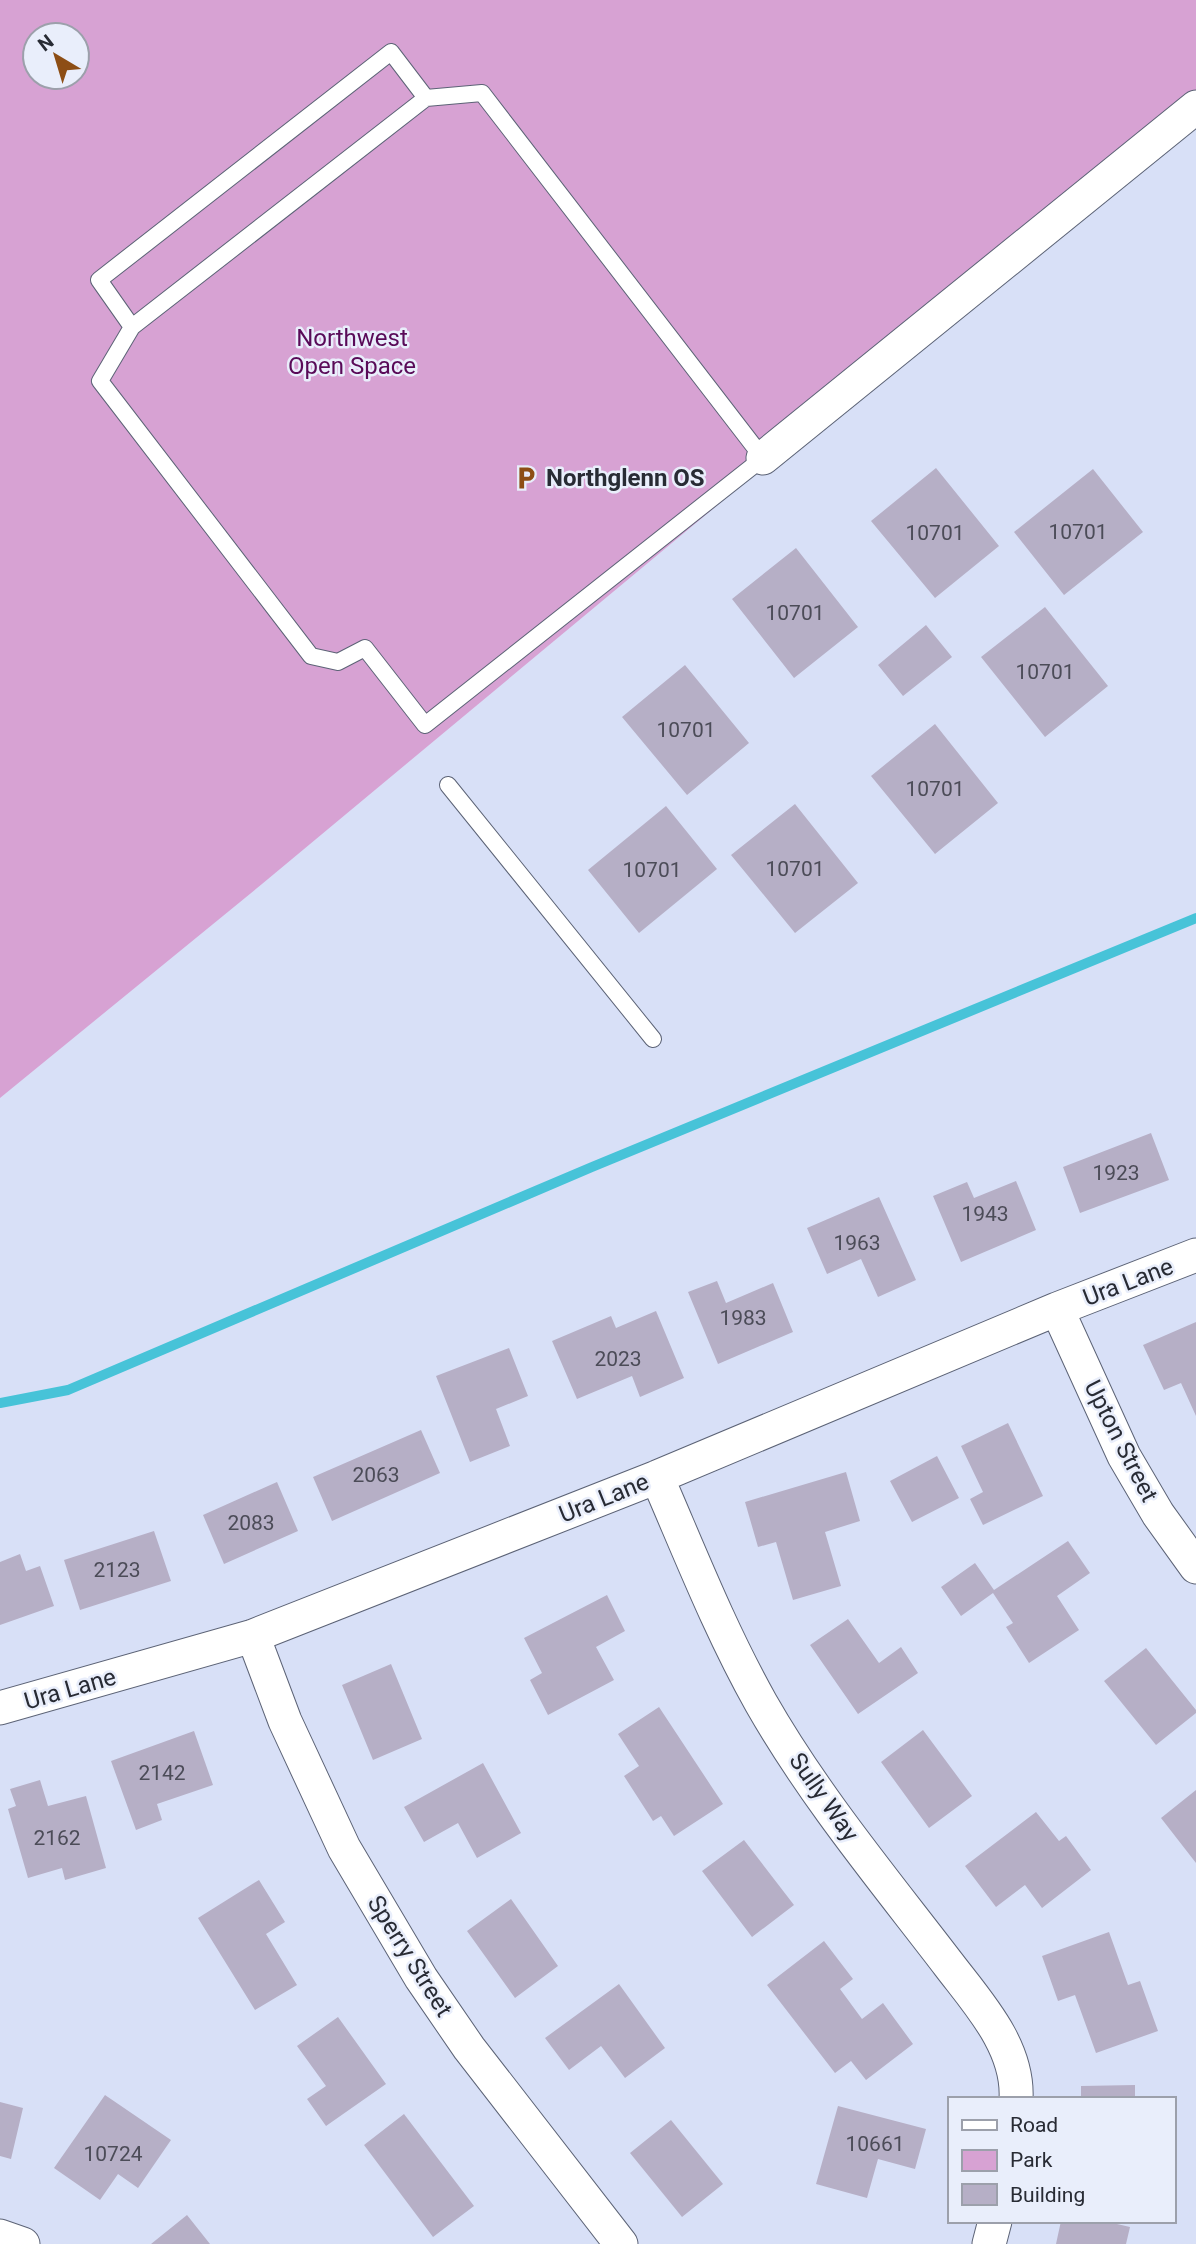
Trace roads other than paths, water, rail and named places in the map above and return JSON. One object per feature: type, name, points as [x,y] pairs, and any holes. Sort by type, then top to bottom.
[{"type":"street","points":[[763,458],[1196,107]]},
{"type":"street","name":"Ura Lane","points":[[0,1708],[253,1636],[657,1477],[1057,1309],[1196,1255]]},
{"type":"street","name":"Upton Street","points":[[1057,1309],[1124,1456],[1158,1514],[1196,1567]]},
{"type":"street","name":"Sully Way","points":[[657,1477],[727,1639],[762,1704],[850,1836],[987,2015],[1012,2061],[1016,2097]]},
{"type":"street","name":"Sperry Street","points":[[253,1636],[285,1721],[344,1849],[421,1978],[468,2048],[621,2244]]},
{"type":"street","points":[[989,2244],[994,2223]]},
{"type":"street","points":[[0,2236],[23,2244]]},
{"type":"lane","points":[[132,327],[99,280],[380,60],[391,52],[426,98]]},
{"type":"lane","points":[[482,93],[763,458],[425,725],[365,648],[338,662],[311,656],[100,381],[132,327],[426,98],[482,93]]},
{"type":"lane","points":[[448,785],[653,1039]]},
{"type":"waterway","points":[[0,1403],[68,1390],[592,1167],[1196,918]]},
{"type":"place","name":"Northglenn OS","points":[[526,478]]},
{"type":"park label","name":"Northwest Open Space","points":[[352,352]]}]
